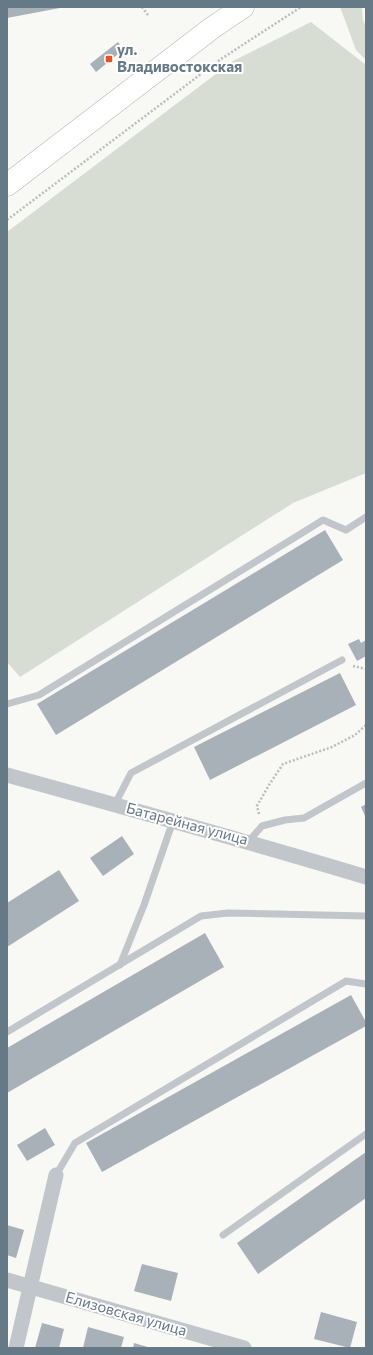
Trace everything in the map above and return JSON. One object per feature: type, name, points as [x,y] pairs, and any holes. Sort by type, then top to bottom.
[{"type":"main road","points":[[7,185],[212,28],[243,7]]},
{"type":"street","name":"Батарейная улица","points":[[7,775],[115,804],[173,822],[249,841],[366,877]]},
{"type":"street","points":[[16,1348],[56,1175]]},
{"type":"street","name":"Елизовская улица","points":[[7,1280],[244,1348]]},
{"type":"lane","points":[[7,704],[39,695],[323,520],[346,530],[366,517]]},
{"type":"lane","points":[[115,804],[131,773],[342,660]]},
{"type":"lane","points":[[249,841],[262,826],[285,820],[304,818],[366,783]]},
{"type":"lane","points":[[120,965],[144,905],[173,822]]},
{"type":"lane","points":[[7,1032],[201,916],[228,913],[366,916]]},
{"type":"lane","points":[[56,1175],[75,1143],[346,981],[366,984]]},
{"type":"lane","points":[[223,1235],[366,1134]]},
{"type":"path","points":[[142,7],[148,15]]},
{"type":"path","points":[[7,220],[222,59],[301,7]]},
{"type":"path","points":[[262,826],[257,806],[283,764],[332,746],[355,735],[366,725]]},
{"type":"shaded area","points":[[340,7],[362,7],[363,20],[366,28],[366,60],[356,50]]},
{"type":"shaded area","points":[[311,22],[366,65],[366,473],[293,503],[20,677],[7,662],[7,232],[233,61]]},
{"type":"building","points":[[7,7],[60,7],[60,8],[7,18]]},
{"type":"building","points":[[118,42],[123,50],[96,72],[90,64]]},
{"type":"building","points":[[325,530],[343,560],[56,735],[37,704]]},
{"type":"building","points":[[359,639],[361,643],[366,640],[366,656],[357,661],[348,644]]},
{"type":"building","points":[[340,673],[356,705],[210,780],[194,747]]},
{"type":"building","points":[[366,804],[366,818],[361,807]]},
{"type":"building","points":[[122,836],[134,854],[103,876],[90,858]]},
{"type":"building","points":[[59,870],[79,901],[7,947],[7,903]]},
{"type":"building","points":[[205,933],[224,967],[7,1093],[7,1048]]},
{"type":"building","points":[[351,995],[366,1022],[366,1026],[102,1172],[86,1143]]},
{"type":"building","points":[[45,1128],[55,1145],[27,1161],[17,1145]]},
{"type":"building","points":[[366,1152],[366,1198],[258,1274],[237,1243]]},
{"type":"building","points":[[7,1225],[24,1230],[16,1258],[7,1255]]},
{"type":"building","points":[[142,1264],[178,1273],[171,1301],[134,1291]]},
{"type":"building","points":[[321,1312],[357,1322],[350,1348],[314,1339]]},
{"type":"building","points":[[42,1323],[64,1329],[59,1348],[35,1348]]},
{"type":"building","points":[[88,1327],[124,1337],[121,1348],[83,1348]]},
{"type":"building","points":[[134,1343],[151,1348],[133,1348]]},
{"type":"place","name":"ул. Владивостокская","points":[[109,59]]}]
